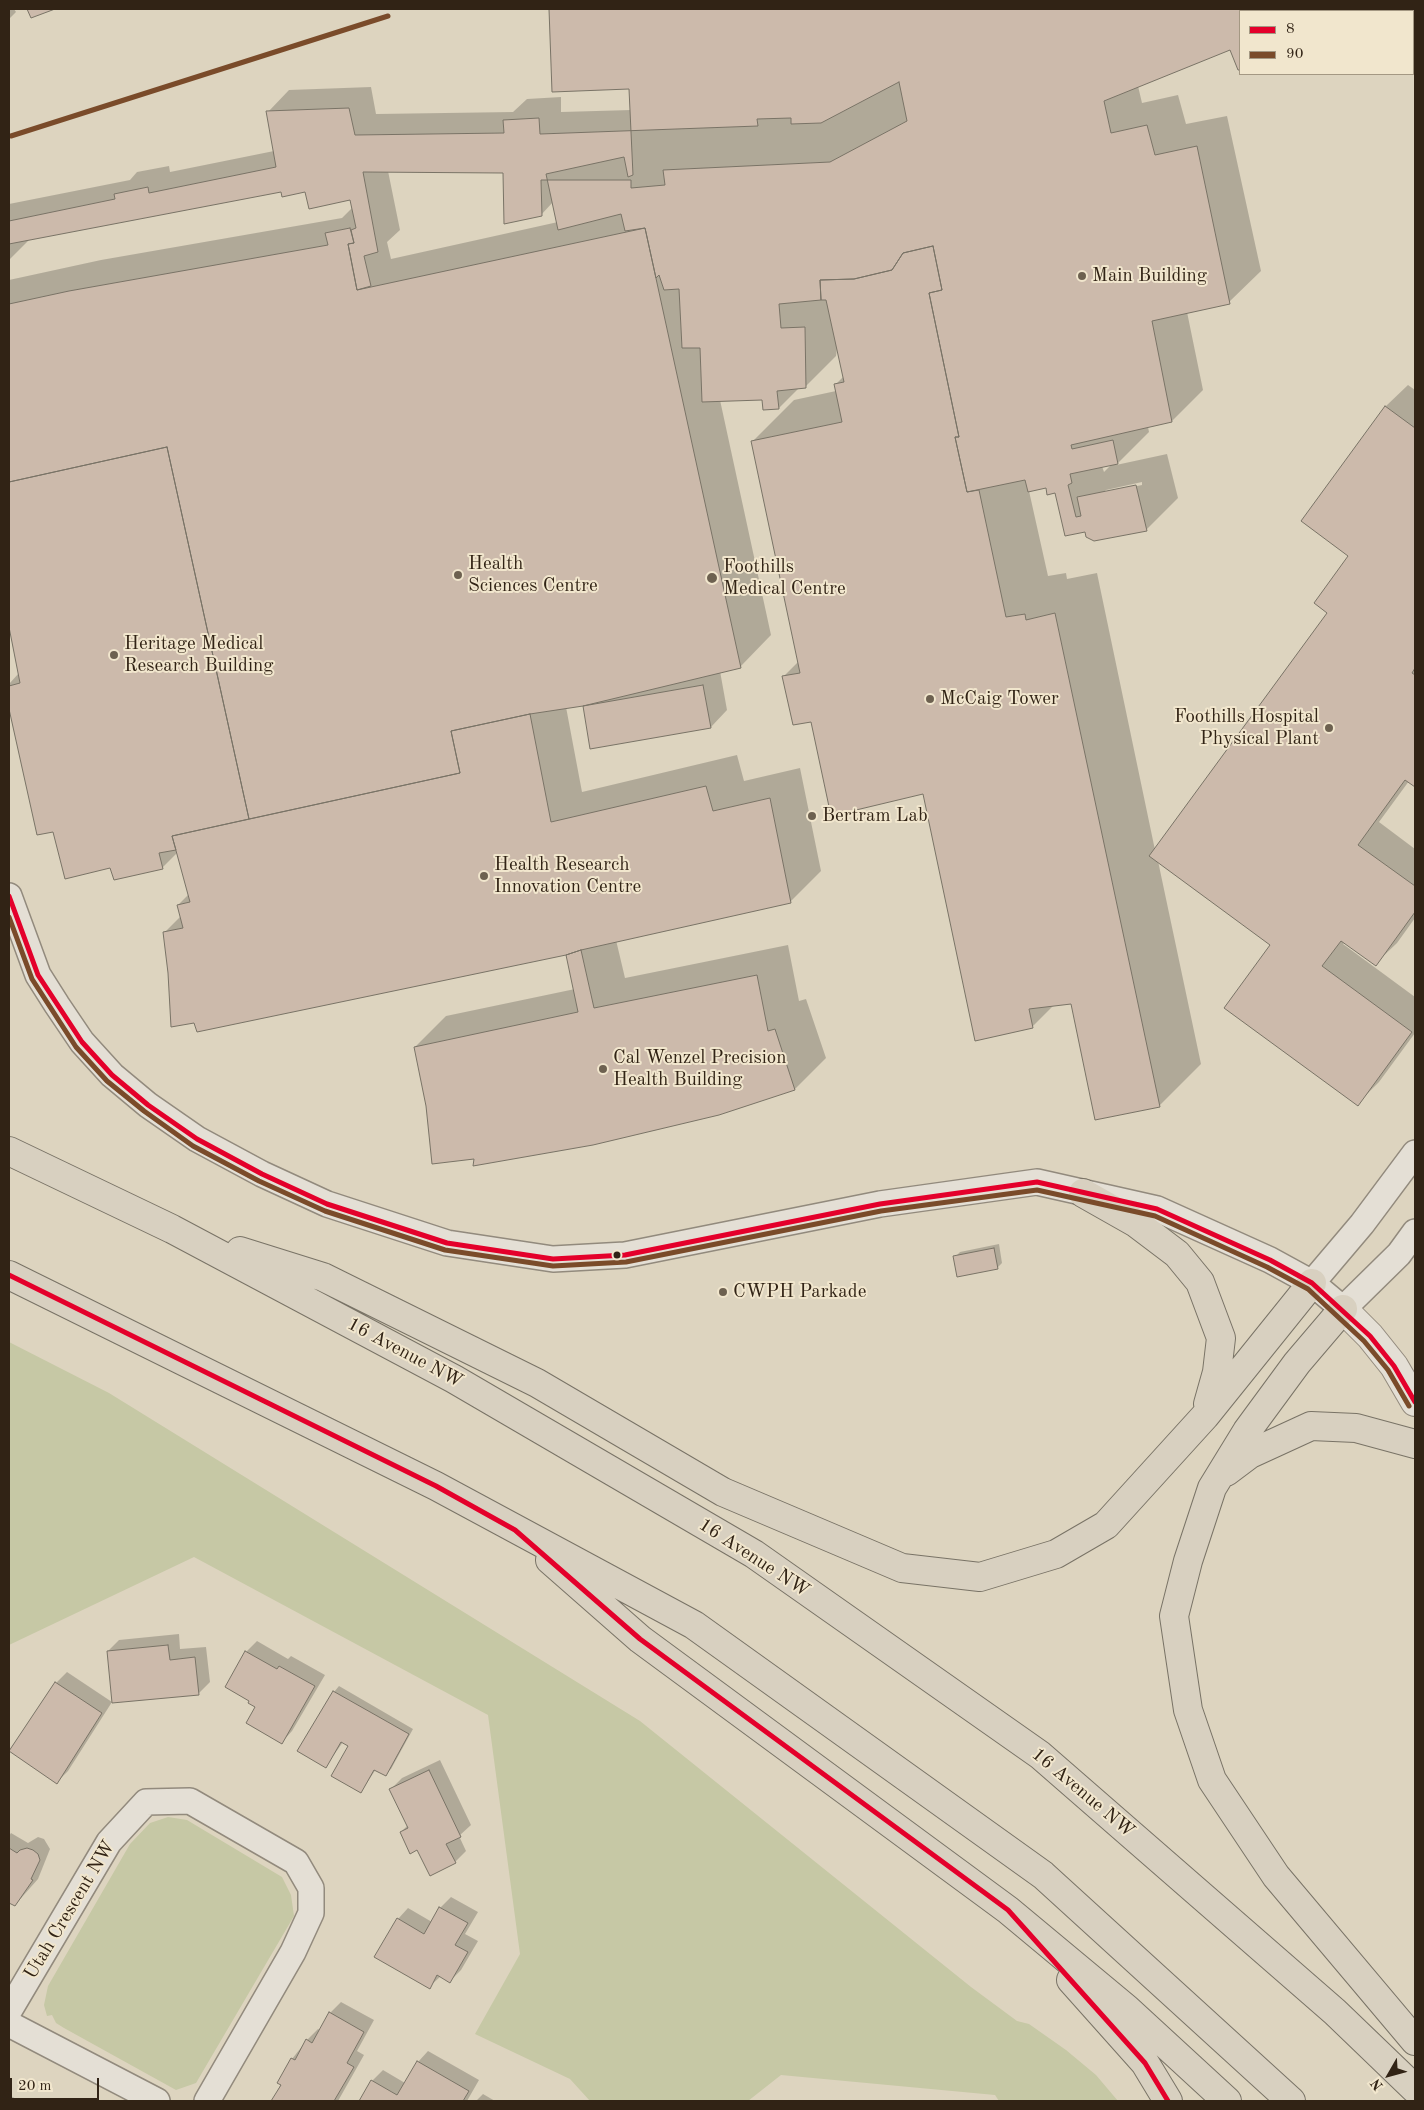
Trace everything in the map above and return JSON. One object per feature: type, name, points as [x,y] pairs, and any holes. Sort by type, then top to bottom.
[{"type":"highway","name":"16 Avenue NW","points":[[9,1151],[172,1229],[454,1379],[754,1554],[1040,1755],[1335,2012],[1415,2089]]},
{"type":"highway","points":[[1084,1193],[1136,1224],[1177,1254],[1200,1282],[1221,1338],[1217,1372],[1205,1416]]},
{"type":"highway","points":[[172,1229],[323,1277],[537,1383],[723,1492],[902,1568],[980,1577],[1056,1554],[1106,1525],[1205,1416],[1312,1283]]},
{"type":"highway","points":[[9,1275],[436,1486],[694,1625],[1043,1875],[1290,2101]]},
{"type":"highway","points":[[1343,1309],[1297,1363],[1247,1430],[1212,1488],[1188,1561],[1174,1616],[1188,1710],[1212,1780],[1276,1876],[1415,2041]]},
{"type":"highway","points":[[1219,1477],[1250,1454],[1311,1426],[1356,1428],[1415,1444]]},
{"type":"highway","points":[[515,1530],[640,1639],[1008,1910],[1127,2009],[1227,2101]]},
{"type":"highway","points":[[1008,1910],[1145,2064],[1168,2101]]},
{"type":"street","points":[[9,896],[38,975],[82,1042],[112,1075],[148,1105],[198,1139],[262,1174],[327,1204],[447,1243],[553,1259],[624,1255],[898,1201],[1037,1182],[1157,1209],[1270,1260],[1312,1283],[1343,1309],[1382,1351],[1415,1402]]},
{"type":"street","points":[[1312,1283],[1362,1224],[1415,1153]]},
{"type":"street","points":[[1343,1309],[1399,1254],[1415,1232]]},
{"type":"street","name":"Utah Crescent NW","points":[[9,2011],[109,1842],[146,1802],[190,1801],[296,1862],[310,1888],[310,1913],[293,1952],[207,2101]]},
{"type":"street","points":[[9,2024],[157,2101]]},
{"type":"green space","points":[[9,1342],[109,1393],[640,1721],[971,1987],[1017,2021],[1029,2024],[1066,2050],[1096,2075],[1118,2101],[999,2101],[995,2095],[781,2075],[748,2101],[590,2101],[570,2079],[475,2034],[520,1954],[488,1715],[194,1557],[9,1645]]},
{"type":"green space","points":[[168,1817],[187,1820],[282,1877],[291,1895],[294,1916],[196,2083],[176,2090],[56,2023],[52,2015],[47,2016],[44,2005],[48,1986],[130,1844],[150,1823]]},
{"type":"building","points":[[27,9],[55,9],[31,18]]},
{"type":"building","name":"Main Building","points":[[549,9],[1349,9],[1239,10],[1239,70],[1230,50],[1104,101],[1111,133],[1147,125],[1155,155],[1197,146],[1230,304],[1152,321],[1172,422],[1071,445],[1072,449],[1113,440],[1118,464],[1070,474],[1072,483],[1068,485],[1076,517],[1081,516],[1077,497],[1136,485],[1147,531],[1094,541],[1086,537],[1085,532],[1065,536],[1055,493],[1047,495],[1046,488],[1028,492],[1025,480],[967,492],[955,437],[959,437],[929,293],[942,290],[933,246],[903,253],[892,270],[854,279],[820,280],[821,300],[779,304],[781,328],[805,327],[806,388],[777,391],[779,409],[763,410],[762,400],[702,402],[700,348],[682,348],[679,289],[664,290],[659,275],[656,278],[645,228],[625,231],[621,214],[558,230],[546,174],[624,157],[628,177],[633,175],[629,89],[552,92]]},
{"type":"building","points":[[899,82],[907,121],[830,162],[663,170],[665,185],[631,188],[631,180],[541,180],[542,216],[504,224],[503,173],[363,172],[378,252],[364,256],[371,286],[357,290],[348,244],[354,243],[351,230],[356,228],[350,200],[309,209],[305,192],[282,197],[281,192],[9,244],[9,221],[115,199],[114,194],[148,187],[149,193],[276,167],[266,111],[349,108],[355,135],[504,133],[503,120],[539,118],[540,134],[758,126],[757,119],[791,118],[791,124],[821,123]]},
{"type":"building","name":"Health Sciences Centre","points":[[350,228],[354,243],[348,244],[357,290],[645,228],[741,668],[583,706],[530,714],[451,731],[460,773],[249,819],[167,447],[9,482],[9,304],[69,291],[328,245],[325,233]]},
{"type":"building","name":"McCaig Tower","points":[[933,246],[942,290],[929,293],[959,437],[955,437],[967,492],[979,490],[1006,617],[1025,614],[1026,620],[1055,613],[1160,1107],[1095,1120],[1071,1004],[1029,1009],[1033,1028],[975,1041],[923,794],[831,816],[811,722],[793,725],[782,676],[800,673],[751,441],[842,422],[834,384],[844,382],[826,300],[821,300],[820,280],[854,279],[892,270],[903,253]]},
{"type":"building","name":"Foothills Hospital Physical Plant","points":[[1385,406],[1415,428],[1415,668],[1412,673],[1415,675],[1415,787],[1405,780],[1358,845],[1415,886],[1415,912],[1376,966],[1341,941],[1322,966],[1412,1032],[1358,1106],[1224,1008],[1270,945],[1149,856],[1327,613],[1314,603],[1348,556],[1301,521]]},
{"type":"building","name":"Heritage Medical Research Building","points":[[167,447],[249,819],[172,836],[176,850],[159,853],[163,869],[114,880],[110,868],[65,879],[53,832],[37,835],[9,709],[9,686],[20,683],[9,627],[9,482]]},
{"type":"building","points":[[703,685],[711,728],[590,749],[583,706]]},
{"type":"building","name":"Health Research Innovation Centre","points":[[530,714],[551,822],[706,786],[713,811],[770,798],[791,903],[566,955],[197,1032],[194,1023],[171,1027],[168,973],[163,932],[183,928],[177,905],[190,902],[172,836],[460,773],[451,731]]},
{"type":"building","name":"Cal Wenzel Precision Health Building","points":[[581,950],[594,1008],[757,975],[768,1031],[775,1029],[795,1090],[719,1115],[593,1145],[473,1166],[474,1159],[432,1164],[426,1106],[414,1047],[578,1012],[566,955]]},
{"type":"building","points":[[994,1248],[998,1269],[957,1277],[953,1256]]},
{"type":"building","points":[[168,1645],[170,1660],[195,1657],[199,1695],[112,1703],[107,1651]]},
{"type":"building","points":[[245,1651],[277,1669],[279,1666],[315,1686],[282,1744],[246,1723],[255,1707],[248,1703],[249,1701],[225,1687]]},
{"type":"building","points":[[55,1682],[102,1713],[57,1784],[9,1751]]},
{"type":"building","points":[[333,1691],[409,1734],[386,1776],[374,1770],[361,1793],[331,1776],[348,1746],[341,1742],[326,1768],[297,1751]]},
{"type":"building","points":[[429,1770],[461,1837],[446,1844],[456,1863],[430,1876],[417,1850],[410,1854],[400,1832],[408,1828],[389,1789]]},
{"type":"building","points":[[9,1848],[17,1853],[27,1848],[33,1850],[38,1854],[40,1860],[31,1879],[33,1880],[15,1906],[9,1903]]},
{"type":"building","points":[[439,1907],[468,1923],[455,1945],[468,1952],[450,1983],[437,1975],[430,1989],[374,1957],[397,1918],[424,1934]]},
{"type":"building","points":[[329,2012],[364,2032],[347,2063],[354,2067],[334,2101],[271,2101],[281,2085],[277,2083],[291,2058],[295,2060],[306,2039],[312,2043]]},
{"type":"building","points":[[417,2061],[469,2091],[463,2101],[359,2101],[371,2080],[397,2095]]},
{"type":"transit line","name":"90","points":[[11,136],[388,16]]},
{"type":"transit line","name":"8","points":[[9,896],[38,975],[82,1042],[112,1075],[148,1105],[197,1139],[262,1174],[327,1204],[447,1243],[553,1259],[625,1255],[880,1204],[1037,1182],[1157,1209],[1270,1260],[1312,1283],[1370,1336],[1394,1366],[1415,1402]]},
{"type":"transit line","name":"90","points":[[9,917],[32,979],[76,1047],[107,1081],[144,1111],[193,1146],[259,1181],[325,1211],[445,1250],[553,1266],[626,1262],[881,1211],[1037,1190],[1155,1216],[1267,1267],[1308,1289],[1364,1341],[1388,1370],[1409,1406]]},
{"type":"transit line","name":"8","points":[[9,1275],[436,1486],[515,1530],[640,1639],[1008,1910],[1145,2063],[1168,2101]]},
{"type":"place","name":"Main Building","points":[[1082,276]]},
{"type":"place","name":"Health Sciences Centre","points":[[458,575]]},
{"type":"place","name":"Foothills Medical Centre","points":[[712,578]]},
{"type":"place","name":"Heritage Medical Research Building","points":[[114,655]]},
{"type":"place","name":"McCaig Tower","points":[[930,699]]},
{"type":"place","name":"Foothills Hospital Physical Plant","points":[[1329,728]]},
{"type":"place","name":"Bertram Lab","points":[[812,816]]},
{"type":"place","name":"Health Research Innovation Centre","points":[[484,876]]},
{"type":"place","name":"Cal Wenzel Precision Health Building","points":[[603,1069]]},
{"type":"place","name":"CWPH Parkade","points":[[723,1292]]}]
